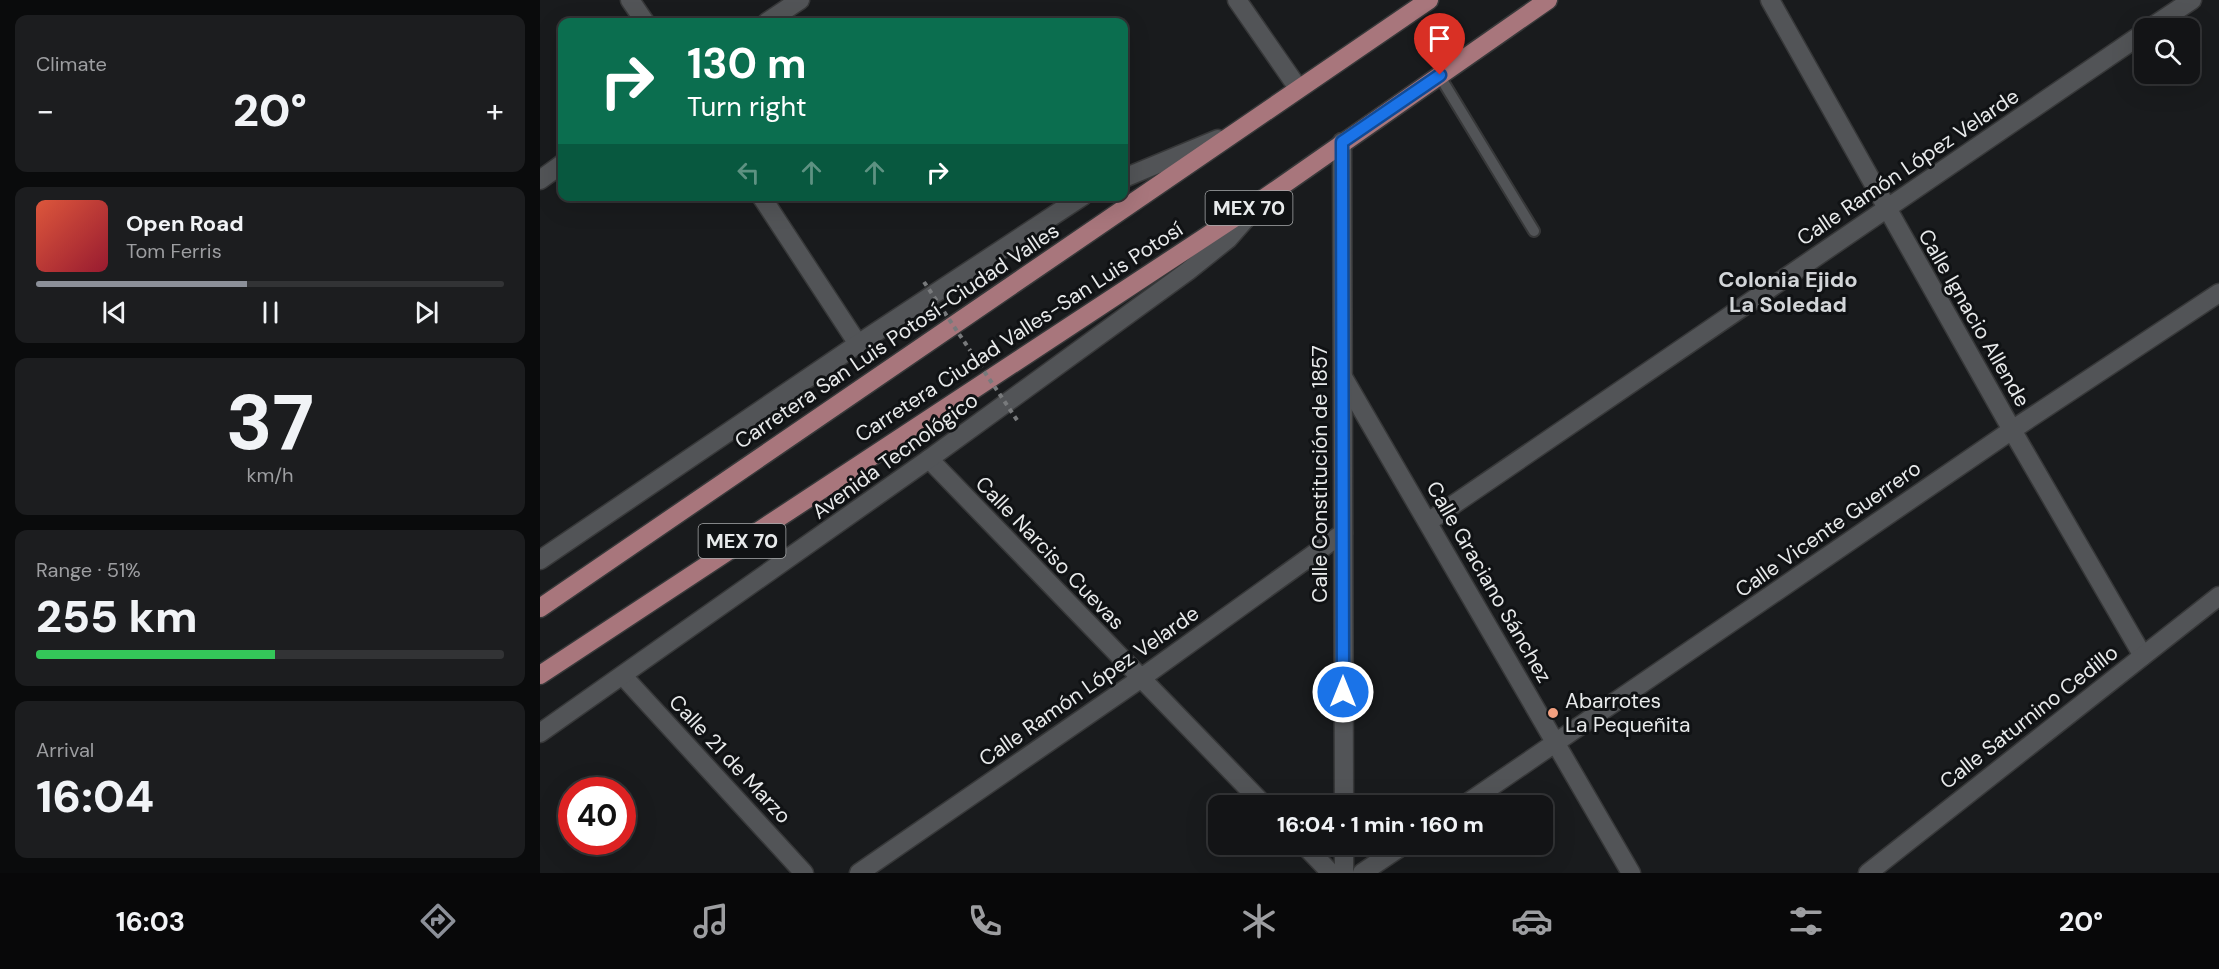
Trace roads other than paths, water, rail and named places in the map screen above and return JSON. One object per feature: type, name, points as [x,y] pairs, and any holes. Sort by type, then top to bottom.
[{"type":"main road","name":"Carretera San Luis Potosí-Ciudad Valles","points":[[540,608],[1429,0]]},
{"type":"main road","name":"Carretera Ciudad Valles-San Luis Potosí","points":[[540,675],[1263,199],[1548,0]]},
{"type":"street","points":[[630,0],[642,18]]},
{"type":"street","points":[[773,18],[800,0]]},
{"type":"street","points":[[1237,0],[1298,88]]},
{"type":"street","name":"Calle Ignacio Allende","points":[[1770,0],[1886,209],[2143,656]]},
{"type":"street","points":[[2165,18],[2192,0]]},
{"type":"street","name":"Calle Ramón López Velarde","points":[[1428,522],[2134,40]]},
{"type":"street","points":[[1128,176],[1233,133]]},
{"type":"street","name":"Calle Constitución de 1857","points":[[1342,142],[1344,795]]},
{"type":"street","points":[[540,180],[558,167]]},
{"type":"street","name":"Avenida Tecnológico","points":[[540,733],[929,459],[1188,271],[1228,239],[1263,199]]},
{"type":"street","points":[[764,201],[858,344]]},
{"type":"street","points":[[540,560],[858,344],[1075,201]]},
{"type":"street","name":"Calle Vicente Guerrero","points":[[1480,795],[2012,430],[2219,293]]},
{"type":"street","name":"Calle Graciano Sánchez","points":[[1343,377],[1631,873]]},
{"type":"street","name":"Calle Narciso Cuevas","points":[[929,459],[1254,795]]},
{"type":"street","name":"Calle Ramón López Velarde","points":[[859,873],[1140,679],[1343,533]]},
{"type":"street","name":"Calle Saturnino Cedillo","points":[[1868,873],[2219,596]]},
{"type":"street","name":"Calle 21 de Marzo","points":[[623,676],[804,873]]},
{"type":"street","points":[[1314,855],[1331,873]]},
{"type":"street","points":[[1344,855],[1344,873]]},
{"type":"street","points":[[1362,873],[1389,855]]},
{"type":"lane","points":[[1440,75],[1534,231]]},
{"type":"place","name":"Abarrotes La Pequeñita","points":[[1553,713]]},
{"type":"district","name":"Colonia Ejido La Soledad","points":[[1788,292]]}]
